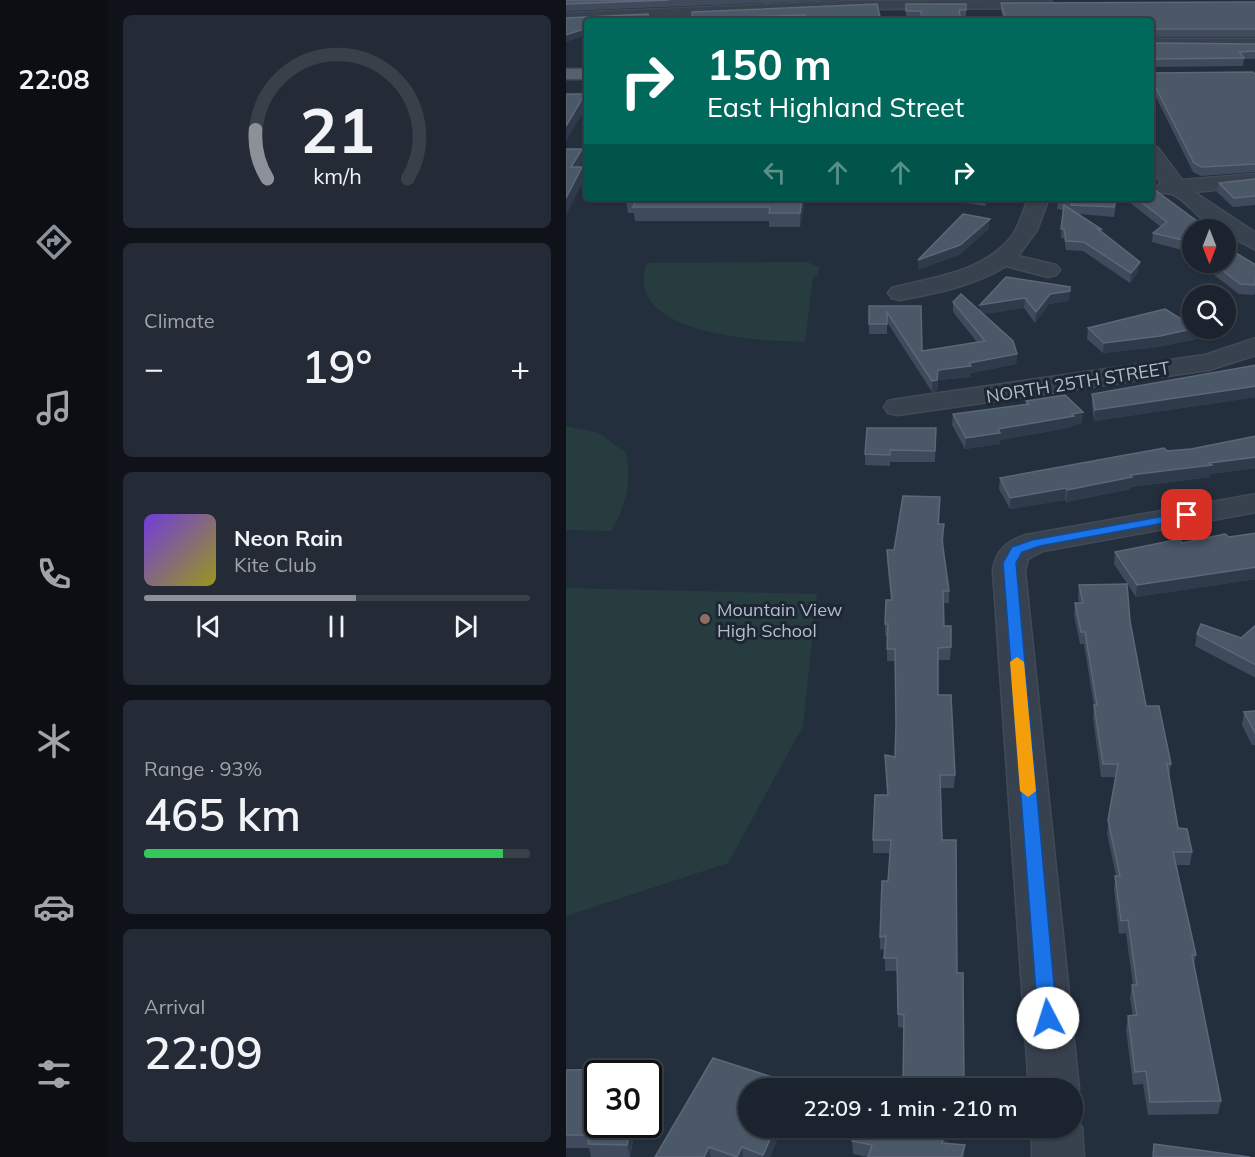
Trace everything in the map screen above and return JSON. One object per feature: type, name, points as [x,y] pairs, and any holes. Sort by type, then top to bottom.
[{"type":"main road","points":[[566,74],[584,74]]},
{"type":"street","points":[[566,18],[667,17],[812,11],[890,2],[1067,4]]},
{"type":"street","points":[[986,4],[988,18]]},
{"type":"street","points":[[1154,44],[1256,44]]},
{"type":"street","points":[[1154,158],[1160,169],[1177,188],[1256,243]]},
{"type":"street","points":[[1154,189],[1256,180]]},
{"type":"street","points":[[900,293],[951,281],[1001,258],[1024,235],[1038,201]]},
{"type":"street","points":[[1001,258],[1048,270]]},
{"type":"street","name":"NORTH 25TH STREET","points":[[898,407],[1209,362],[1256,346]]},
{"type":"street","points":[[1053,1078],[1009,571],[1012,556],[1017,550],[1049,540],[1256,503]]},
{"type":"street","points":[[1057,1138],[1058,1157]]},
{"type":"green space","points":[[807,262],[819,267],[818,275],[813,278],[805,342],[759,340],[700,330],[674,320],[655,306],[645,287],[647,263]]},
{"type":"green space","points":[[566,426],[599,433],[626,453],[628,484],[621,512],[611,531],[566,530]]},
{"type":"green space","points":[[566,588],[817,594],[803,726],[728,863],[566,916]]},
{"type":"building","points":[[566,0],[669,0],[566,4]]},
{"type":"building","points":[[1256,2],[1256,29],[1154,29],[1154,18],[1005,18],[1001,3]]},
{"type":"building","points":[[877,4],[880,18],[806,18],[805,15],[693,18],[692,12]]},
{"type":"building","points":[[906,4],[966,4],[966,10],[959,10],[960,18],[922,18],[921,11],[906,11]]},
{"type":"building","points":[[648,14],[648,18],[584,18],[584,29],[566,35],[566,18]]},
{"type":"building","points":[[1154,43],[1256,44],[1256,51],[1239,52],[1244,58],[1154,59]]},
{"type":"building","points":[[1253,72],[1256,75],[1256,164],[1202,167],[1194,163],[1154,84],[1154,73]]},
{"type":"building","points":[[566,94],[584,94],[584,96],[566,126]]},
{"type":"building","points":[[566,149],[582,149],[571,167],[582,167],[566,198]]},
{"type":"building","points":[[1256,179],[1256,196],[1234,198],[1219,183]]},
{"type":"building","points":[[1154,189],[1194,219],[1182,219],[1182,240],[1153,233],[1167,222],[1140,201],[1154,201]]},
{"type":"building","points":[[636,201],[802,201],[800,213],[769,213],[770,207],[633,207]]},
{"type":"building","points":[[1066,201],[1115,201],[1114,207],[1071,205],[1073,202]]},
{"type":"building","points":[[1064,205],[1101,229],[1098,229],[1140,262],[1131,273],[1084,242],[1066,241],[1064,229],[1061,229]]},
{"type":"building","points":[[963,214],[990,219],[960,245],[918,260]]},
{"type":"building","points":[[1236,253],[1256,265],[1255,285],[1240,284],[1226,273],[1236,273]]},
{"type":"building","points":[[1006,277],[1070,287],[1070,291],[1050,294],[1036,312],[1025,298],[980,305]]},
{"type":"building","points":[[961,294],[1013,341],[1017,354],[969,363],[971,366],[938,370],[937,380],[932,381],[887,312],[887,324],[869,324],[869,306],[921,306],[922,351],[985,341],[953,302]]},
{"type":"building","points":[[1165,309],[1182,318],[1182,331],[1104,343],[1088,328]]},
{"type":"building","points":[[1256,365],[1256,386],[1095,410],[1092,394]]},
{"type":"building","points":[[1065,395],[1083,412],[1072,414],[1074,416],[998,429],[1000,433],[966,438],[953,414],[1029,404],[1026,401]]},
{"type":"building","points":[[867,428],[936,428],[935,451],[890,450],[890,455],[865,454]]},
{"type":"building","points":[[1256,436],[1256,457],[1130,475],[1132,477],[1067,490],[1066,488],[1010,498],[1000,478],[1164,448],[1167,451],[1191,449]]},
{"type":"building","points":[[903,496],[940,497],[938,524],[944,524],[942,540],[949,591],[943,591],[944,626],[951,626],[951,647],[938,648],[938,695],[951,695],[955,775],[940,775],[942,840],[956,840],[957,973],[963,973],[964,1078],[903,1078],[904,1015],[898,1014],[897,958],[884,958],[886,936],[880,937],[882,881],[888,881],[891,840],[873,840],[875,795],[888,795],[885,755],[895,757],[895,649],[887,649],[888,624],[885,624],[886,600],[892,600],[887,550],[894,550]]},
{"type":"building","points":[[1256,533],[1256,567],[1137,585],[1115,552],[1180,539],[1182,543],[1225,534],[1229,537]]},
{"type":"building","points":[[1127,584],[1130,621],[1146,706],[1159,706],[1171,764],[1167,764],[1178,828],[1187,829],[1192,852],[1173,852],[1196,955],[1192,955],[1221,1101],[1150,1102],[1146,1071],[1135,1072],[1128,1016],[1137,1015],[1132,985],[1137,985],[1128,920],[1121,921],[1115,876],[1120,876],[1108,820],[1118,764],[1103,764],[1094,705],[1097,705],[1085,632],[1081,632],[1075,603],[1083,603],[1079,585]]},
{"type":"building","points":[[1201,624],[1241,638],[1256,625],[1256,665],[1197,634]]},
{"type":"building","points":[[1256,711],[1256,733],[1255,733],[1244,712]]},
{"type":"building","points":[[713,1058],[775,1078],[738,1078],[738,1138],[771,1138],[763,1155],[742,1147],[737,1157],[709,1147],[704,1157],[655,1157]]},
{"type":"building","points":[[566,1070],[584,1070],[584,1135],[566,1135]]},
{"type":"building","points":[[589,1138],[628,1138],[627,1145],[588,1144]]},
{"type":"building","points":[[853,1138],[944,1138],[942,1143],[965,1145],[961,1157],[868,1157],[872,1145],[852,1141]]},
{"type":"building","points":[[1154,1144],[1250,1157],[1153,1157]]},
{"type":"slow traffic","points":[[1017,662],[1028,791]]},
{"type":"place","name":"Mountain View High School","points":[[705,619]]},
{"type":"route","points":[[1048,1018],[1010,563],[1017,550],[1037,542],[1187,515]]}]
